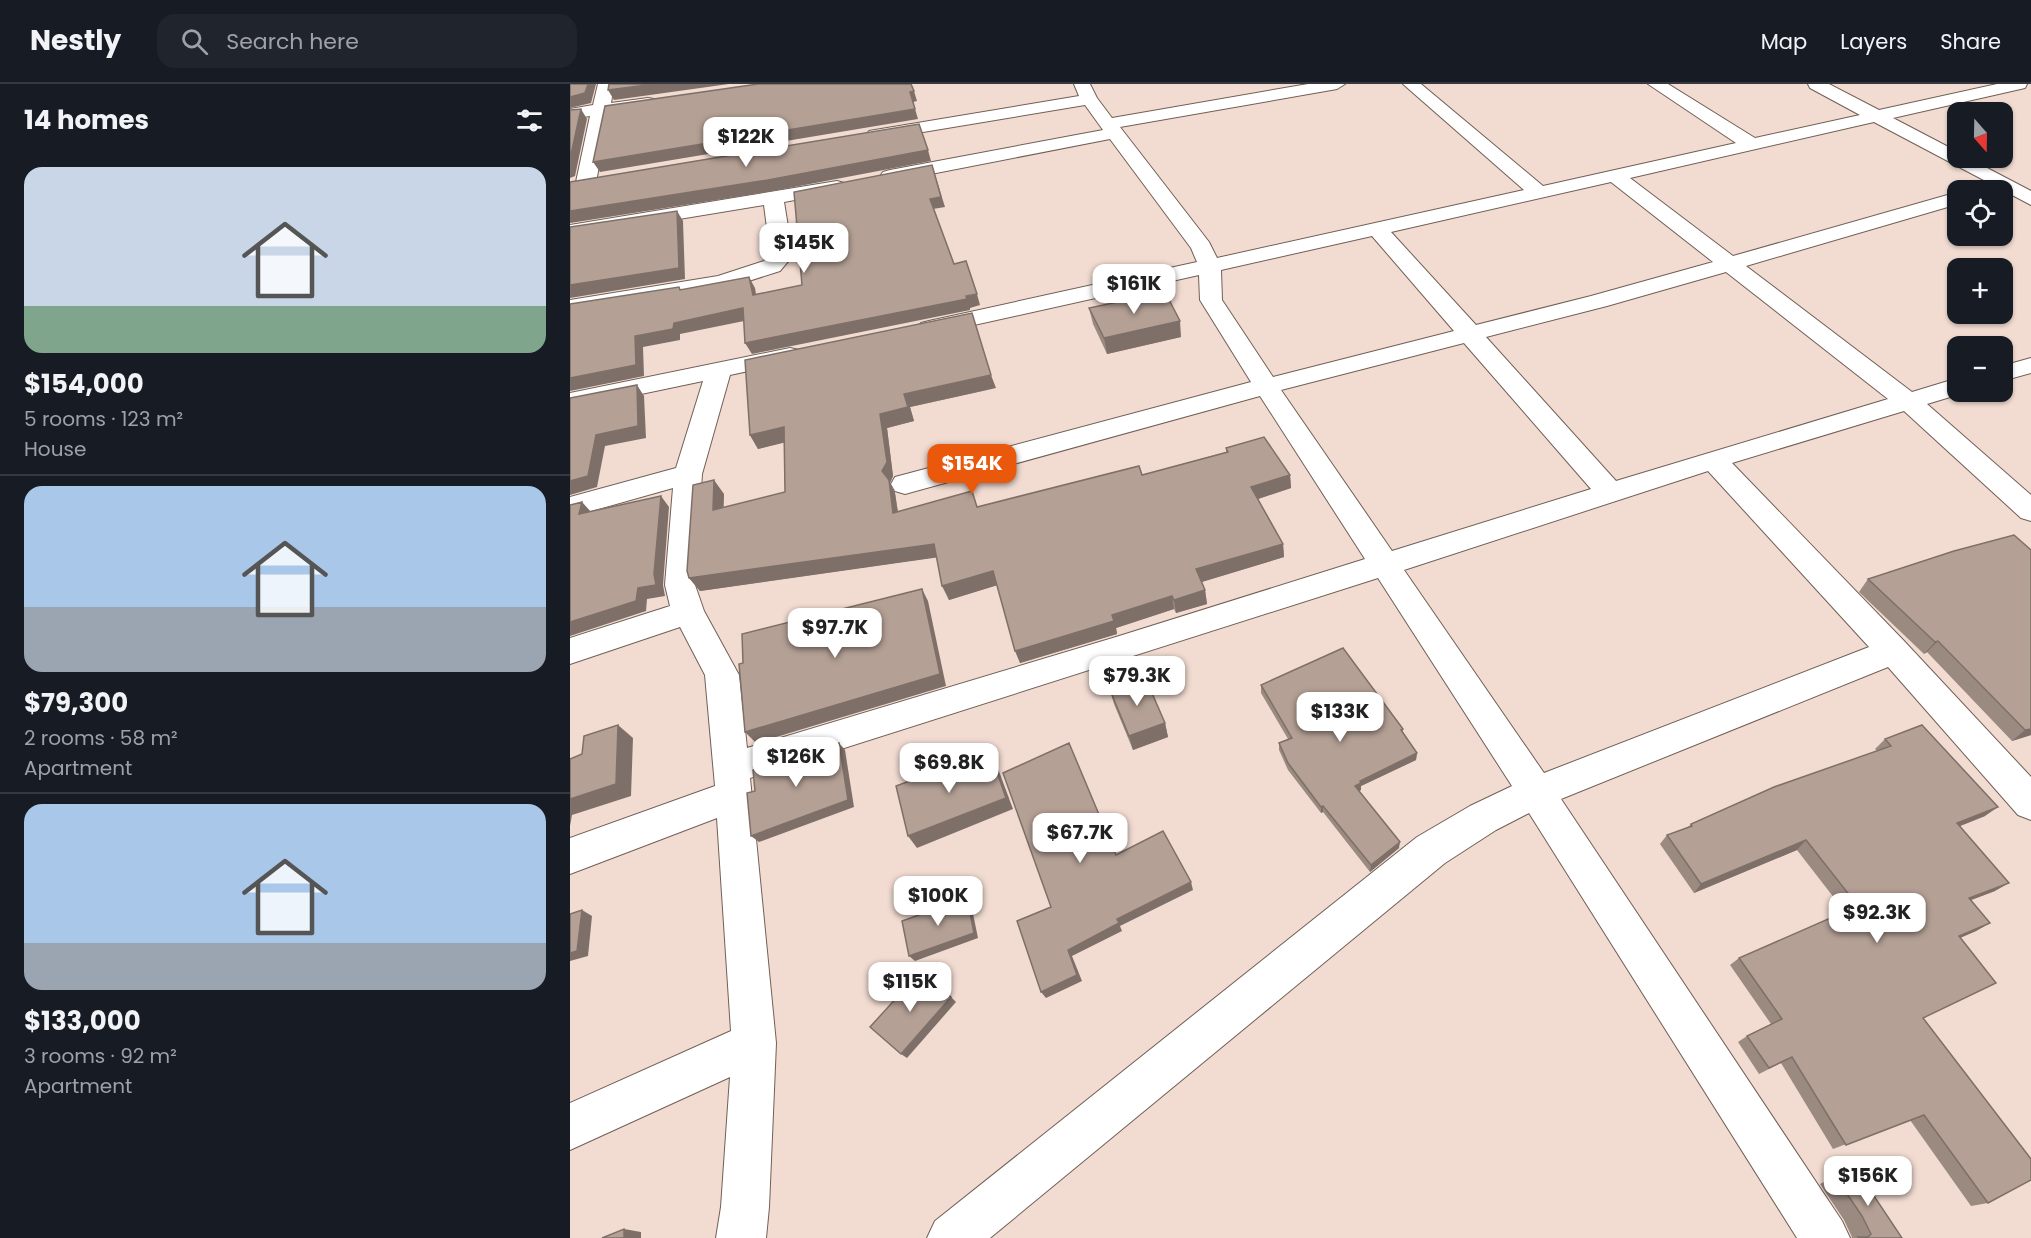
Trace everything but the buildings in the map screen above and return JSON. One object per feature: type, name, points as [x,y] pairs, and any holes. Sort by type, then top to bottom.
[{"type":"street","points":[[606,84],[602,109],[578,184],[606,180]]},
{"type":"street","points":[[857,138],[1284,88],[1337,84]]},
{"type":"street","points":[[1412,84],[1539,193]]},
{"type":"street","points":[[1656,84],[1753,145]]},
{"type":"street","points":[[1816,84],[1996,180]]},
{"type":"street","points":[[912,331],[1539,193],[2019,84]]},
{"type":"street","points":[[570,114],[669,100]]},
{"type":"street","points":[[570,231],[773,199],[1012,151],[1099,110]]},
{"type":"street","points":[[1099,110],[1201,247],[1211,266],[1209,290],[1211,300],[1536,792],[1825,1238]]},
{"type":"street","points":[[1615,176],[1729,266],[1908,400],[2031,511]]},
{"type":"street","points":[[2013,182],[2031,178]]},
{"type":"street","points":[[2013,189],[2031,199]]},
{"type":"street","points":[[570,307],[722,282],[772,266],[779,259],[781,251],[773,199]]},
{"type":"street","points":[[618,222],[621,200]]},
{"type":"street","points":[[905,484],[1266,386],[1470,336],[1729,266],[1947,201]]},
{"type":"street","points":[[1377,229],[1611,493]]},
{"type":"street","points":[[570,400],[810,351]]},
{"type":"street","points":[[2013,371],[2031,365]]},
{"type":"street","points":[[719,369],[688,474],[680,585],[688,612],[722,675],[732,782],[754,1042],[745,1207],[741,1238]]},
{"type":"street","points":[[570,856],[732,782],[1116,650],[1384,563],[1947,389]]},
{"type":"street","points":[[1713,460],[2031,802]]},
{"type":"street","points":[[570,507],[688,474]]},
{"type":"street","points":[[570,651],[688,612]]},
{"type":"street","points":[[952,1238],[1431,850],[1474,823],[1536,792],[1893,651]]},
{"type":"street","points":[[570,1126],[754,1042]]}]
